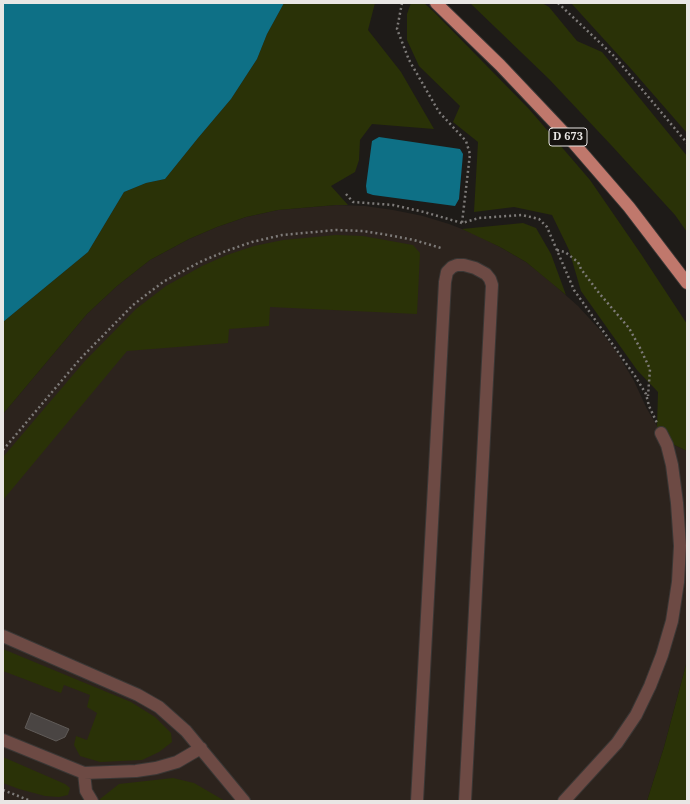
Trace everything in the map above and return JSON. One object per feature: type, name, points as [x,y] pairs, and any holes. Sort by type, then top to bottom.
[{"type":"main road","name":"D 673","points":[[436,3],[500,65],[571,140],[628,207],[684,279]]},
{"type":"main road","points":[[684,279],[687,288]]},
{"type":"lane","points":[[417,801],[445,282],[447,272],[452,266],[456,265],[464,265],[475,268],[486,274],[492,285],[466,801]]},
{"type":"lane","points":[[564,801],[617,743],[636,715],[655,674],[672,622],[678,582],[680,546],[672,465],[667,444],[662,432]]},
{"type":"lane","points":[[3,636],[138,695],[159,707],[172,717],[201,748],[244,801]]},
{"type":"lane","points":[[3,740],[84,773],[136,771],[156,768],[177,762],[201,748]]},
{"type":"lane","points":[[84,773],[86,791],[92,801]]},
{"type":"path","points":[[402,3],[397,29],[409,60],[439,112],[466,141],[470,154],[462,223]]},
{"type":"path","points":[[558,3],[614,56],[687,143]]},
{"type":"path","points":[[346,194],[354,202],[393,205],[462,223],[480,218],[522,215],[539,219],[547,227],[574,290],[635,376],[646,394],[649,406],[662,432]]},
{"type":"path","points":[[3,450],[80,359],[133,305],[164,282],[200,262],[252,242],[282,235],[336,230],[363,231],[388,235],[414,240],[441,248]]},
{"type":"path","points":[[556,249],[565,252],[578,262],[580,269],[598,293],[629,328],[650,369],[647,399]]},
{"type":"path","points":[[3,790],[32,801]]},
{"type":"shaded area","points":[[336,205],[365,206],[423,216],[475,234],[526,262],[578,306],[600,330],[618,354],[666,441],[687,451],[687,661],[664,747],[647,801],[3,801],[3,414],[87,314],[117,286],[150,260],[189,239],[246,217],[278,210]]},
{"type":"green space","points":[[284,3],[375,3],[368,30],[401,72],[434,129],[372,124],[360,140],[359,160],[355,172],[331,186],[348,205],[278,210],[246,217],[189,239],[150,260],[117,286],[87,314],[3,414],[3,322],[88,252],[124,192],[146,183],[165,179],[231,99],[257,59],[267,34]]},
{"type":"green space","points":[[411,3],[424,3],[529,109],[590,180],[687,324],[687,451],[666,441],[657,427],[658,392],[637,370],[581,291],[569,250],[552,215],[514,207],[474,212],[478,142],[453,122],[460,106],[419,66],[407,40],[407,14]]},
{"type":"green space","points":[[470,3],[542,3],[549,7],[577,41],[602,52],[687,156],[687,232],[675,215],[549,79]]},
{"type":"green space","points":[[571,3],[687,3],[687,133],[632,70]]},
{"type":"green space","points":[[523,223],[536,228],[551,254],[566,295],[526,262],[500,247],[462,229]]},
{"type":"green space","points":[[336,235],[363,236],[413,245],[420,253],[417,314],[270,307],[269,326],[229,329],[228,343],[127,351],[3,500],[3,457],[84,362],[136,309],[166,286],[202,266],[227,255],[254,246],[283,240]]},
{"type":"green space","points":[[3,649],[131,702],[155,717],[171,733],[172,742],[159,752],[142,760],[100,762],[80,756],[74,745],[76,736],[87,740],[97,713],[87,707],[90,695],[64,685],[61,693],[3,671]]},
{"type":"green space","points":[[687,661],[687,801],[647,801],[664,747]]},
{"type":"green space","points":[[3,757],[65,784],[70,788],[68,795],[59,797],[45,796],[3,783]]},
{"type":"green space","points":[[173,778],[194,783],[225,801],[101,801],[100,799],[119,784]]},
{"type":"water","points":[[3,3],[284,3],[267,34],[257,59],[231,99],[165,179],[146,183],[124,192],[88,252],[3,322]]},
{"type":"water","points":[[379,137],[460,149],[463,154],[459,199],[455,206],[367,193],[366,186],[372,141]]},
{"type":"building","points":[[31,713],[69,729],[65,737],[56,741],[25,728]]}]
